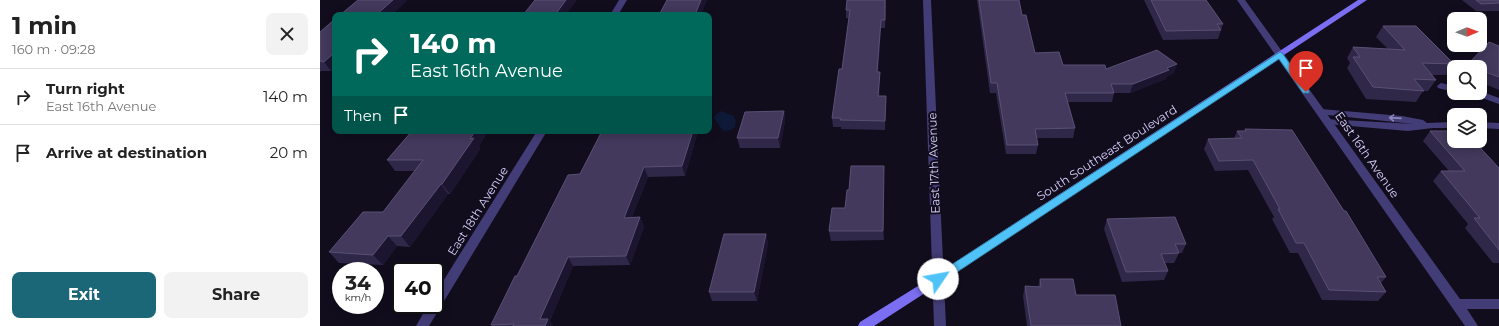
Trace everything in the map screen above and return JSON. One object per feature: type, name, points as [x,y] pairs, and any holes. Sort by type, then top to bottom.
[{"type":"street","points":[[616,12],[623,0]]},
{"type":"street","name":"East 17th Avenue","points":[[928,0],[940,326]]},
{"type":"street","name":"East 16th Avenue","points":[[1241,0],[1472,326]]},
{"type":"street","name":"South Southeast Boulevard","points":[[864,326],[1363,0]]},
{"type":"street","points":[[1441,86],[1447,87]]},
{"type":"street","points":[[1487,97],[1499,101]]},
{"type":"street","points":[[1324,117],[1408,128],[1447,125]]},
{"type":"street","points":[[1487,125],[1499,126]]},
{"type":"street","name":"East 18th Avenue","points":[[422,326],[540,134]]},
{"type":"street","points":[[1456,304],[1499,304]]},
{"type":"water","points":[[721,111],[734,116],[736,121],[735,127],[731,130],[723,131],[714,118],[716,114]]},
{"type":"building","points":[[358,0],[393,0],[379,12],[344,12]]},
{"type":"building","points":[[535,0],[566,0],[557,12],[525,12]]},
{"type":"building","points":[[667,0],[701,0],[696,12],[661,12]]},
{"type":"building","points":[[847,0],[885,0],[885,20],[881,20],[877,72],[880,72],[878,96],[886,96],[885,121],[840,120],[841,118],[832,118],[839,69],[842,69],[850,10],[846,10]]},
{"type":"building","points":[[979,0],[1019,0],[1022,15],[1026,15],[1035,53],[1059,52],[1063,65],[1105,65],[1106,69],[1157,50],[1177,64],[1167,68],[1169,70],[1133,84],[1111,84],[1114,93],[1065,93],[1075,128],[1035,129],[1038,145],[1007,145],[997,83],[991,83]]},
{"type":"building","points":[[1151,0],[1206,0],[1223,24],[1217,24],[1221,30],[1166,31]]},
{"type":"building","points":[[1476,0],[1499,0],[1499,3],[1481,4]]},
{"type":"building","points":[[332,22],[332,55],[324,62],[320,61],[320,32]]},
{"type":"building","points":[[1383,26],[1416,26],[1450,60],[1447,60],[1447,64],[1422,63],[1436,80],[1414,79],[1424,91],[1373,87],[1353,57],[1360,57],[1353,47],[1405,50]]},
{"type":"building","points":[[1489,42],[1499,46],[1499,77],[1487,73],[1487,60],[1472,60],[1479,52],[1487,52],[1487,44]]},
{"type":"building","points":[[784,111],[778,138],[737,138],[745,112]]},
{"type":"building","points":[[1245,129],[1292,130],[1344,211],[1346,211],[1386,277],[1377,277],[1386,292],[1329,290],[1304,243],[1296,243],[1278,209],[1280,209],[1253,160],[1219,161],[1208,139],[1242,138],[1237,131],[1246,131]]},
{"type":"building","points":[[1430,131],[1447,131],[1447,148],[1480,148],[1499,168],[1499,250],[1474,218],[1480,218],[1441,171],[1465,171]]},
{"type":"building","points":[[409,134],[473,134],[470,139],[474,138],[442,184],[401,236],[388,236],[373,255],[329,252],[363,212],[383,212],[423,160],[387,160]]},
{"type":"building","points":[[600,134],[692,134],[682,166],[644,167],[624,218],[640,217],[626,256],[568,257],[540,319],[548,319],[545,326],[513,326],[514,324],[491,325],[568,175],[580,174]]},
{"type":"building","points":[[851,166],[884,166],[883,231],[829,231],[832,208],[845,208],[847,190],[849,190]]},
{"type":"building","points":[[1175,217],[1186,244],[1175,244],[1179,253],[1161,254],[1168,271],[1126,272],[1107,219]]},
{"type":"building","points":[[724,234],[766,234],[754,292],[709,292]]},
{"type":"building","points":[[1040,279],[1073,279],[1076,295],[1115,295],[1121,326],[1031,326],[1025,286],[1041,287]]},
{"type":"route","points":[[938,279],[1280,55],[1306,92]]}]
